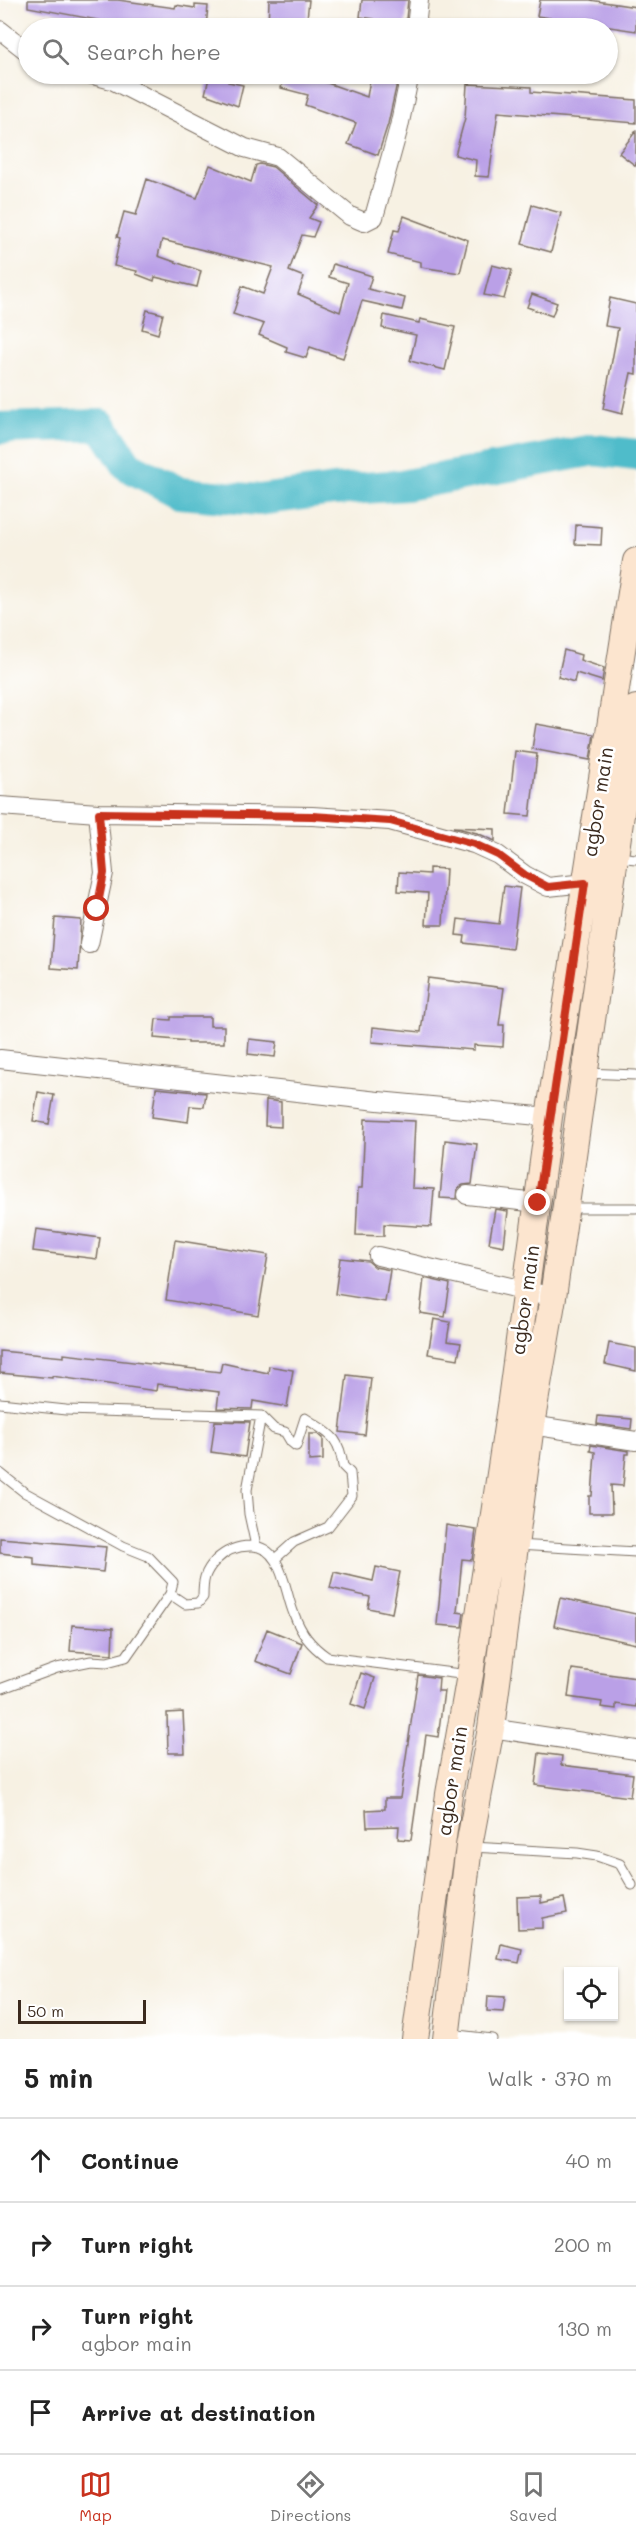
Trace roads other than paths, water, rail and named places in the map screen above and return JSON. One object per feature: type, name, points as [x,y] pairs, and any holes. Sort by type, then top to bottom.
[{"type":"main road","name":"agbor main","points":[[415,2039],[449,1794],[470,1675],[527,1291],[549,1117],[636,561]]},
{"type":"main road","name":"agbor main","points":[[446,2036],[469,1846],[491,1728],[531,1425],[552,1297],[583,1073],[625,858],[636,708]]},
{"type":"street","points":[[417,18],[419,0]]},
{"type":"street","points":[[0,30],[18,44]]},
{"type":"street","points":[[120,84],[245,148],[278,157],[350,216],[364,222],[374,217],[399,127],[408,84]]},
{"type":"street","points":[[0,806],[99,813],[312,816],[390,821],[474,844],[498,855],[525,875],[548,887],[585,883]]},
{"type":"street","points":[[89,944],[104,873],[99,813]]},
{"type":"street","points":[[0,1059],[378,1101],[549,1117]]},
{"type":"street","points":[[467,1195],[538,1203]]},
{"type":"street","points":[[378,1256],[552,1297]]},
{"type":"street","points":[[531,1425],[636,1441]]},
{"type":"street","points":[[491,1728],[636,1750]]},
{"type":"lane","points":[[583,1073],[636,1075]]},
{"type":"lane","points":[[564,1208],[636,1208]]},
{"type":"lane","points":[[0,1403],[66,1410],[261,1416],[274,1429],[285,1432],[296,1446],[305,1418],[336,1438],[343,1466],[350,1473],[352,1496],[328,1527],[294,1542],[275,1559]]},
{"type":"lane","points":[[256,1546],[249,1514],[247,1490],[261,1416]]},
{"type":"lane","points":[[0,1473],[24,1492],[123,1546],[148,1556],[173,1582],[170,1594],[126,1657],[107,1662],[91,1662],[57,1668],[0,1689]]},
{"type":"lane","points":[[515,1545],[636,1552]]},
{"type":"lane","points":[[170,1594],[185,1604],[198,1603],[203,1597],[203,1576],[217,1559],[240,1546],[256,1546],[265,1549],[275,1559],[293,1614],[311,1646],[327,1657],[470,1675]]},
{"type":"lane","points":[[469,1846],[597,1856],[620,1864],[632,1885]]},
{"type":"lane","points":[[446,2036],[492,2039]]},
{"type":"waterway","points":[[0,428],[101,425],[128,466],[180,493],[259,500],[334,490],[406,485],[594,450],[636,455]]}]
